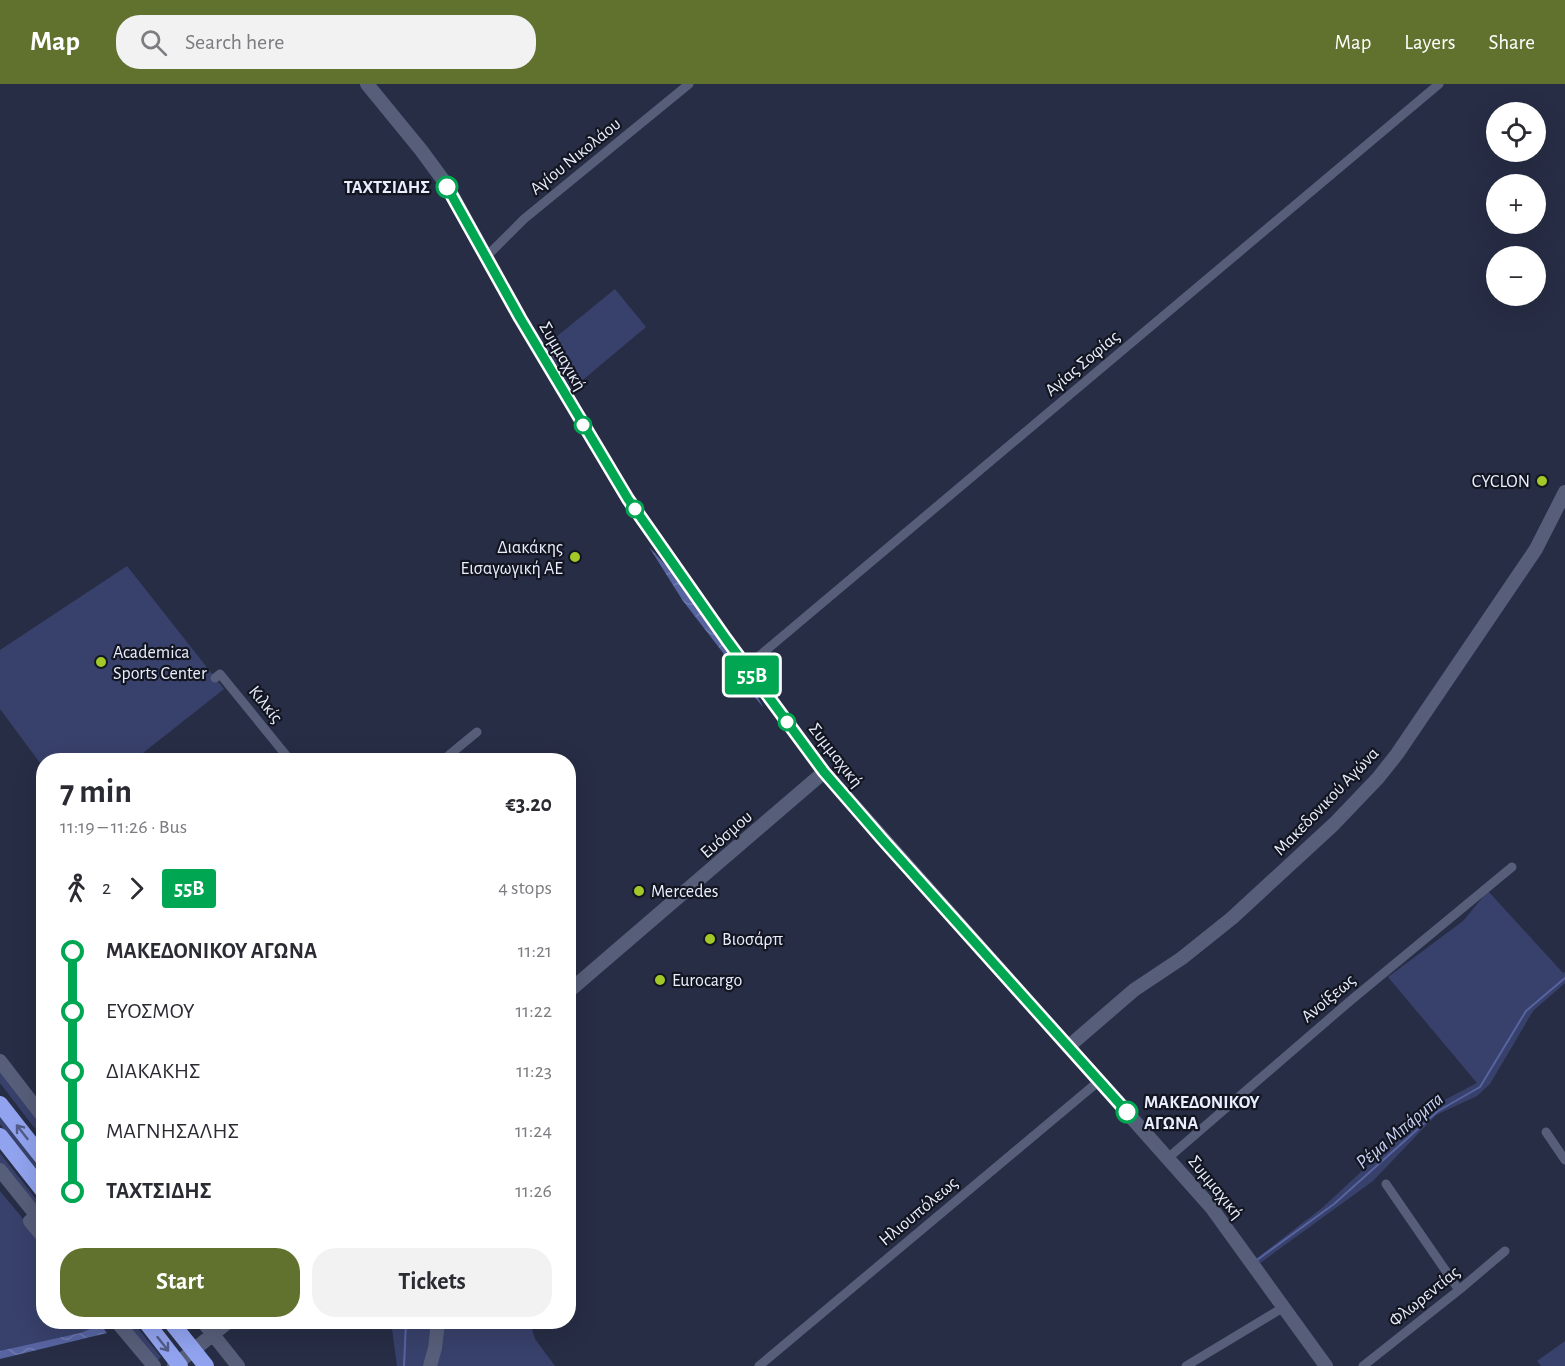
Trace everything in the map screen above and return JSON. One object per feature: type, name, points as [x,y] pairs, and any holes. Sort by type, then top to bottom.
[{"type":"highway","points":[[0,1104],[36,1150]]},
{"type":"highway","points":[[0,1136],[36,1182]]},
{"type":"highway","points":[[151,1329],[180,1366]]},
{"type":"highway","points":[[177,1329],[206,1366]]},
{"type":"street","name":"Συμμαχική","points":[[367,84],[431,163],[463,214],[555,379],[628,499],[746,667],[824,772],[1211,1208],[1326,1366]]},
{"type":"street","name":"Αγίου Νικολάου","points":[[486,257],[524,219],[688,84]]},
{"type":"street","name":"Αγίας Σοφίας","points":[[746,667],[1439,84]]},
{"type":"street","name":"Μακεδονικού Αγώνα","points":[[1068,1047],[1134,990],[1182,958],[1232,918],[1334,824],[1378,778],[1397,754],[1536,549],[1565,492]]},
{"type":"street","name":"Κιλκίς","points":[[215,678],[220,674],[284,753]]},
{"type":"street","points":[[452,753],[477,732]]},
{"type":"street","name":"Ευόσμου","points":[[576,985],[824,772]]},
{"type":"street","name":"Ανοίξεως","points":[[1168,1158],[1350,1001],[1512,867]]},
{"type":"street","points":[[0,1061],[36,1108]]},
{"type":"street","name":"Ηλιουπόλεως","points":[[759,1366],[1099,1081]]},
{"type":"street","points":[[1546,1132],[1565,1160]]},
{"type":"street","points":[[1,1176],[36,1216]]},
{"type":"street","points":[[1,1176],[36,1226]]},
{"type":"street","points":[[1386,1185],[1459,1290]]},
{"type":"street","name":"Φλωρεντίας","points":[[1363,1366],[1505,1251]]},
{"type":"street","points":[[1186,1366],[1284,1307]]},
{"type":"street","points":[[123,1329],[154,1366]]},
{"type":"street","points":[[209,1329],[238,1366]]},
{"type":"street","points":[[174,1366],[219,1329]]},
{"type":"street","points":[[430,1366],[437,1329]]},
{"type":"shaded area","points":[[615,289],[646,327],[572,389],[545,346]]},
{"type":"shaded area","name":"Academica Sports Center","points":[[127,566],[224,689],[143,753],[36,753],[36,758],[0,709],[0,650]]},
{"type":"shaded area","points":[[1488,891],[1563,973],[1565,972],[1565,983],[1533,1011],[1490,1084],[1477,1096],[1436,1115],[1373,1181],[1256,1266],[1253,1261],[1322,1208],[1431,1107],[1477,1083],[1388,977],[1463,921]]},
{"type":"shaded area","points":[[0,1072],[36,1118],[36,1130],[0,1083]]},
{"type":"shaded area","points":[[0,1117],[36,1163],[36,1170],[0,1124]]},
{"type":"shaded area","points":[[0,1153],[36,1199],[36,1211],[0,1165]]},
{"type":"shaded area","points":[[0,1191],[36,1235],[36,1329],[94,1329],[0,1356]]},
{"type":"shaded area","points":[[130,1329],[139,1329],[161,1357],[156,1362]]},
{"type":"shaded area","points":[[392,1329],[532,1329],[535,1339],[555,1366],[397,1366]]},
{"type":"shaded area","points":[[1565,1341],[1565,1366],[1541,1366],[1537,1361]]},
{"type":"water","points":[[649,547],[672,572],[735,655],[763,707],[731,669],[731,658],[724,654],[683,601]]},
{"type":"water","points":[[90,1329],[104,1329],[107,1333],[0,1359],[0,1351]]},
{"type":"waterway","name":"Ρέμα Μπάρμπα","points":[[1257,1260],[1334,1204],[1438,1111],[1480,1087],[1526,1011],[1565,978]]},
{"type":"waterway","points":[[404,1366],[406,1329]]},
{"type":"bus line","name":"55Β","points":[[447,187],[520,318],[628,499],[726,639],[824,772],[1127,1112]]},
{"type":"place","name":"ΤΑΧΤΣΙΔΗΣ","points":[[447,187]]},
{"type":"place","name":"CYCLON","points":[[1542,481]]},
{"type":"place","name":"Διακάκης Εισαγωγική ΑΕ","points":[[575,557]]},
{"type":"place","name":"Academica Sports Center","points":[[101,662]]},
{"type":"place","name":"Mercedes","points":[[639,891]]},
{"type":"place","name":"Βιοσάρπ","points":[[710,939]]},
{"type":"place","name":"Eurocargo","points":[[660,980]]},
{"type":"place","name":"ΜΑΚΕΔΟΝΙΚΟΥ ΑΓΩΝΑ","points":[[1127,1112]]}]
